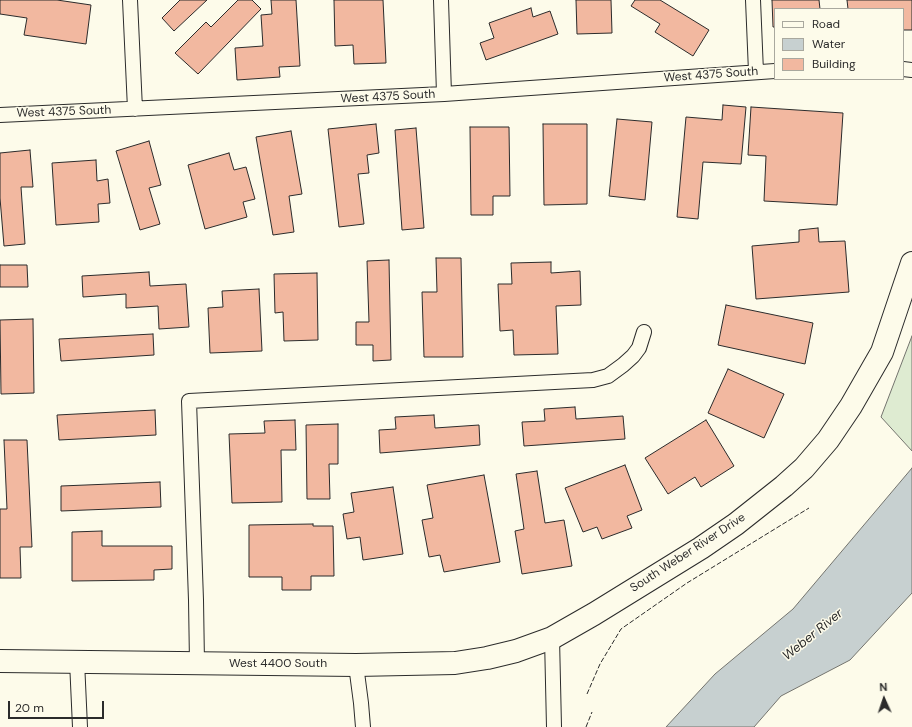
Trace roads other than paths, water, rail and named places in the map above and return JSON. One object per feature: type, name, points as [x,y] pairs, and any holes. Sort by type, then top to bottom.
[{"type":"street","name":"South Weber River Drive","points":[[552,638],[701,548],[736,524],[804,468],[828,440],[851,406],[878,358],[912,263]]},
{"type":"street","name":"West 4400 South","points":[[0,661],[356,665],[455,663],[516,652],[552,638]]},
{"type":"lane","points":[[130,0],[135,109]]},
{"type":"lane","points":[[441,0],[444,94]]},
{"type":"lane","points":[[753,0],[756,72]]},
{"type":"lane","name":"West 4375 South","points":[[0,115],[444,94],[774,71]]},
{"type":"lane","points":[[197,663],[189,401],[593,380],[608,376],[623,365],[639,348],[644,332]]},
{"type":"lane","points":[[552,638],[554,727]]},
{"type":"lane","points":[[77,661],[80,727]]},
{"type":"lane","points":[[356,665],[362,703],[363,727]]},
{"type":"water","name":"Weber River","points":[[912,468],[912,593],[850,660],[781,696],[754,727],[666,727],[715,674],[793,609]]}]
